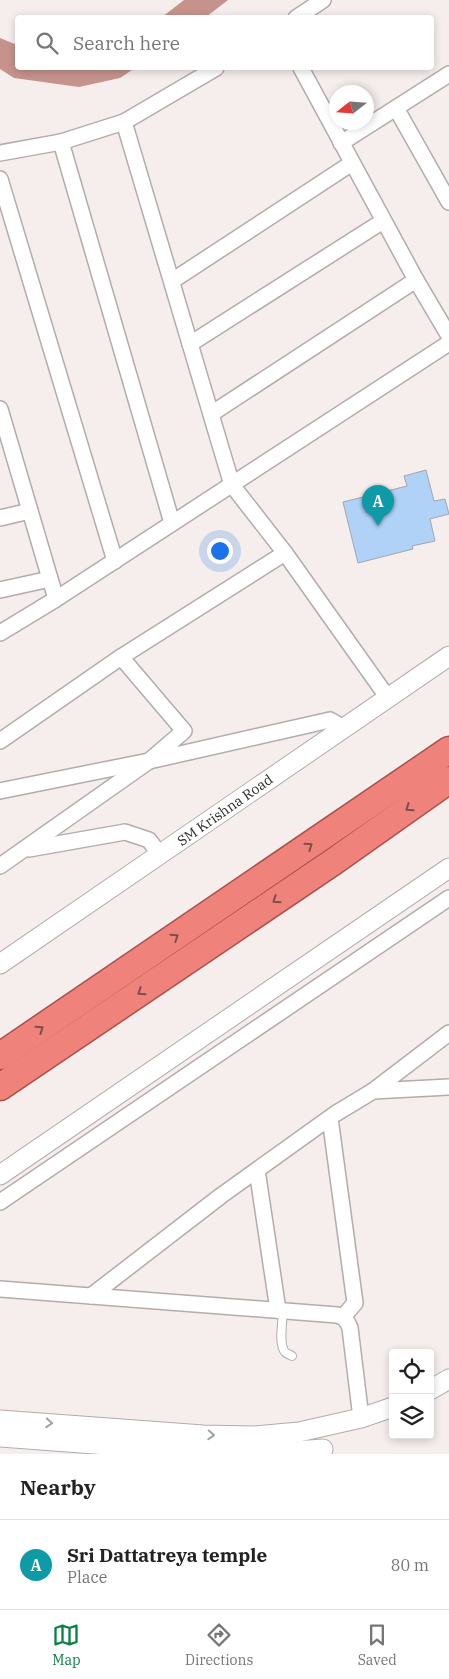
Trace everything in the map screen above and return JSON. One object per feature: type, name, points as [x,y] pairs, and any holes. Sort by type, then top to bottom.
[{"type":"highway","points":[[0,1056],[449,750]]},
{"type":"highway","points":[[0,1087],[333,862],[449,780]]},
{"type":"street","points":[[300,15],[323,0]]},
{"type":"street","points":[[0,153],[62,142],[124,122],[213,70]]},
{"type":"street","points":[[302,70],[383,221],[449,336]]},
{"type":"street","points":[[341,143],[449,74]]},
{"type":"street","points":[[396,108],[449,202]]},
{"type":"street","points":[[124,122],[232,485],[285,553],[388,698]]},
{"type":"street","points":[[62,142],[172,523]]},
{"type":"street","points":[[172,281],[352,163]]},
{"type":"street","points":[[0,178],[115,561]]},
{"type":"street","points":[[190,344],[383,221]]},
{"type":"street","points":[[211,414],[416,280]]},
{"type":"street","points":[[0,633],[115,561],[449,343]]},
{"type":"street","points":[[0,409],[6,450],[30,511],[56,599]]},
{"type":"street","points":[[0,518],[30,511]]},
{"type":"street","points":[[0,741],[121,657],[285,553]]},
{"type":"street","points":[[0,590],[50,579]]},
{"type":"street","name":"SM Krishna Road","points":[[0,964],[449,656]]},
{"type":"street","points":[[0,866],[149,761],[184,732],[121,657]]},
{"type":"street","points":[[0,792],[330,720],[344,728]]},
{"type":"street","points":[[0,855],[125,832],[149,840],[160,855]]},
{"type":"street","points":[[0,1175],[449,868]]},
{"type":"street","points":[[0,1202],[449,898]]},
{"type":"street","points":[[91,1296],[257,1170],[330,1118],[373,1091],[449,1033]]},
{"type":"street","points":[[373,1091],[449,1086]]},
{"type":"street","points":[[330,1118],[355,1304],[343,1317]]},
{"type":"street","points":[[257,1170],[280,1310]]},
{"type":"street","points":[[0,1289],[280,1310],[343,1317],[348,1322],[350,1328],[360,1418]]},
{"type":"street","points":[[434,1388],[449,1379]]},
{"type":"street","points":[[0,1420],[228,1436],[299,1432],[360,1418],[389,1408]]},
{"type":"street","points":[[0,1437],[204,1453],[254,1454],[324,1451],[320,1427]]},
{"type":"lane","points":[[280,1310],[283,1349],[292,1356]]},
{"type":"shaded area","points":[[184,0],[228,0],[209,15],[165,15]]},
{"type":"shaded area","points":[[0,38],[15,44],[15,70],[132,70],[120,78],[79,87],[14,78],[0,69]]},
{"type":"building","points":[[426,470],[434,501],[445,499],[449,514],[430,519],[435,541],[412,546],[413,549],[358,563],[343,502],[407,486],[404,476]]},
{"type":"place","name":"Sri Dattatreya temple","points":[[378,526]]}]
